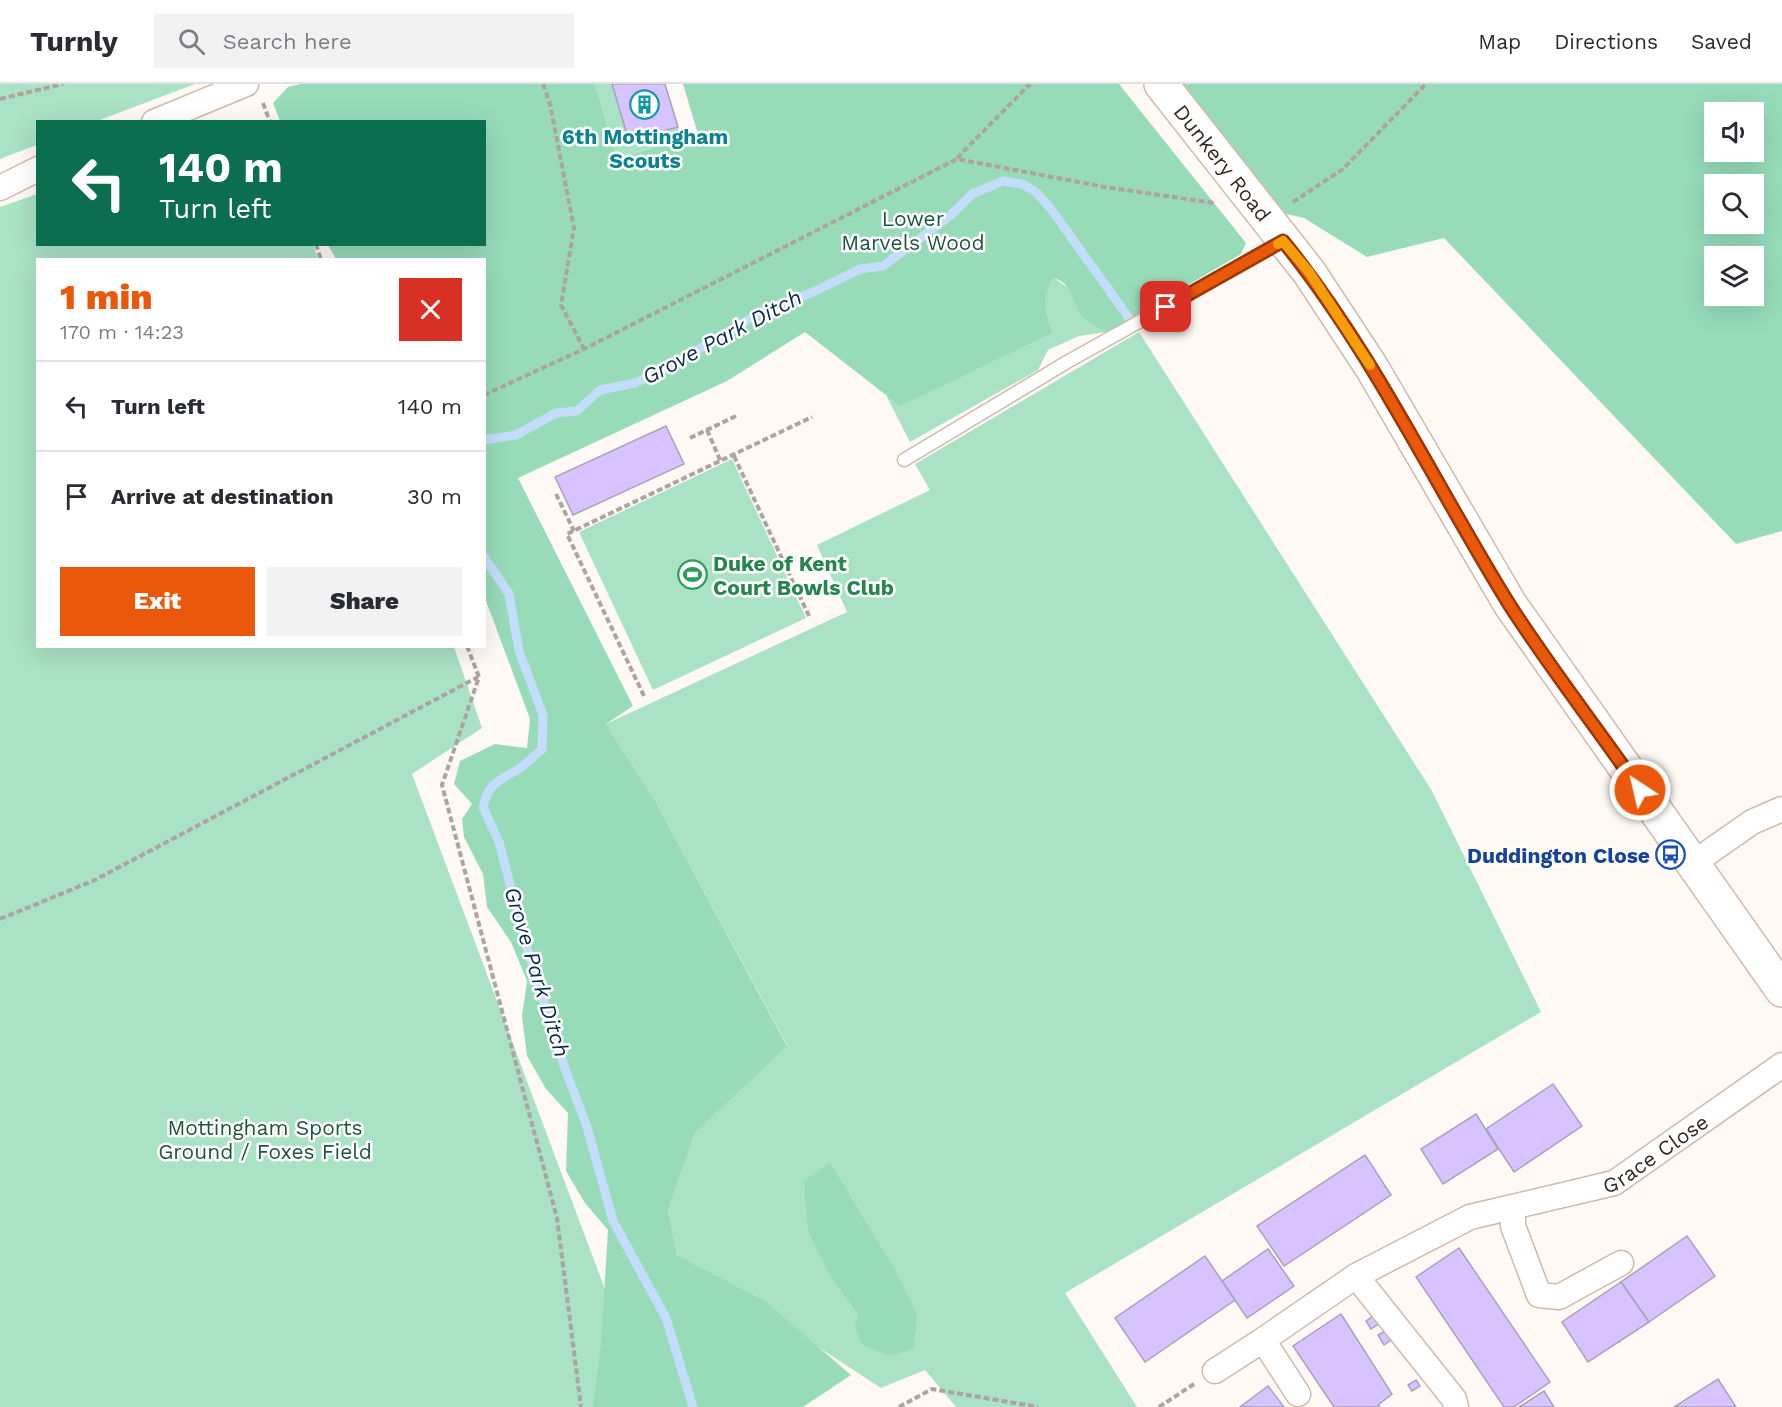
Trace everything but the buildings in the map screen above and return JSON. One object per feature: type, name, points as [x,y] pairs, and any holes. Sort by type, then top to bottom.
[{"type":"street","points":[[159,120],[246,84]]},
{"type":"street","name":"Dunkery Road","points":[[1161,84],[1309,272],[1372,368],[1510,604],[1782,990]]},
{"type":"street","points":[[0,188],[36,170]]},
{"type":"street","points":[[1692,864],[1752,822],[1782,809]]},
{"type":"street","name":"Grace Close","points":[[1215,1371],[1356,1276],[1470,1217],[1614,1184],[1782,1065]]},
{"type":"street","points":[[1513,1207],[1512,1226],[1539,1295],[1559,1297],[1621,1263]]},
{"type":"street","points":[[1356,1276],[1454,1399],[1456,1407]]},
{"type":"street","points":[[1263,1340],[1298,1394]]},
{"type":"lane","points":[[904,460],[1067,362],[1275,229]]},
{"type":"path","points":[[0,99],[63,84]]},
{"type":"path","points":[[543,84],[550,104],[574,228],[561,305],[584,349]]},
{"type":"path","points":[[486,394],[584,349],[957,159],[1030,84]]},
{"type":"path","points":[[1275,229],[1343,169],[1426,84]]},
{"type":"path","points":[[957,159],[1105,187],[1218,203]]},
{"type":"path","points":[[690,438],[736,416]]},
{"type":"path","points":[[644,696],[567,534],[812,417]]},
{"type":"path","points":[[707,430],[721,462]]},
{"type":"path","points":[[734,456],[809,616]]},
{"type":"path","points":[[556,494],[574,531]]},
{"type":"path","points":[[468,648],[478,677],[442,784],[557,1218],[581,1407]]},
{"type":"path","points":[[0,919],[95,880],[478,677]]},
{"type":"path","points":[[1159,1407],[1215,1371]]},
{"type":"path","points":[[899,1407],[932,1389],[1038,1407]]},
{"type":"green space","points":[[0,84],[195,84],[100,120],[36,120],[36,145],[0,159]]},
{"type":"green space","name":"Lower Marvels Wood","points":[[300,84],[595,84],[617,159],[698,134],[683,84],[1119,84],[1246,243],[1241,254],[1107,332],[1085,319],[1077,309],[1070,291],[1061,281],[1054,278],[1045,299],[1047,318],[1052,333],[900,406],[805,332],[727,381],[518,478],[633,706],[606,724],[656,802],[787,1046],[695,1133],[668,1210],[677,1255],[766,1302],[851,1375],[803,1407],[593,1407],[601,1345],[608,1230],[585,1203],[566,1171],[568,1113],[546,1089],[527,1056],[522,1016],[527,981],[511,942],[487,907],[483,874],[464,837],[462,819],[472,804],[454,784],[460,761],[495,744],[527,748],[530,719],[486,601],[486,258],[335,258],[329,246],[486,246],[486,120],[280,120],[273,103],[288,87]]},
{"type":"green space","points":[[595,84],[612,84],[629,141],[678,127],[681,139],[617,159]]},
{"type":"green space","points":[[1170,84],[1782,84],[1782,531],[1736,544],[1444,238],[1367,257],[1304,218],[1269,210]]},
{"type":"green space","name":"Mottingham Sports Ground / Foxes Field","points":[[36,194],[36,246],[313,246],[318,258],[36,258],[36,648],[454,648],[482,728],[412,774],[649,1407],[0,1407],[0,207]]},
{"type":"green space","points":[[1054,278],[1070,289],[1084,318],[1107,332],[1079,336],[1048,350],[1038,370],[910,442],[885,393],[900,405],[1043,303],[1046,291]]},
{"type":"green space","points":[[1139,332],[1432,791],[1541,1012],[1065,1293],[1137,1407],[956,1407],[925,1370],[881,1388],[677,1255],[668,1210],[695,1133],[787,1045],[656,802],[606,724],[847,612],[817,545],[930,490],[915,464]]},
{"type":"green space","name":"Duke of Kent Court Bowls Club","points":[[732,459],[806,618],[653,690],[579,532]]},
{"type":"green space","points":[[830,1163],[895,1270],[917,1314],[914,1348],[890,1356],[861,1344],[855,1326],[858,1314],[833,1280],[808,1231],[804,1181]]},
{"type":"waterway","name":"Grove Park Ditch","points":[[486,440],[516,435],[556,413],[577,411],[600,390],[635,383],[664,370],[765,310],[811,293],[860,269],[883,266],[950,216],[972,194],[1003,181],[1022,184],[1036,192],[1051,209],[1129,318]]},
{"type":"waterway","name":"Grove Park Ditch","points":[[486,560],[509,594],[519,651],[543,715],[542,749],[523,766],[492,787],[485,798],[483,807],[499,842],[524,938],[564,1066],[587,1127],[613,1221],[666,1318],[693,1407]]},
{"type":"slow traffic","points":[[1278,244],[1283,241],[1309,272],[1370,365]]},
{"type":"place","name":"6th Mottingham Scouts","points":[[645,105]]},
{"type":"place","name":"Duke of Kent Court Bowls Club","points":[[692,575]]},
{"type":"place","name":"Duddington Close","points":[[1671,855]]},
{"type":"route","points":[[1166,307],[1283,241],[1309,272],[1372,368],[1510,604],[1640,790]]}]
